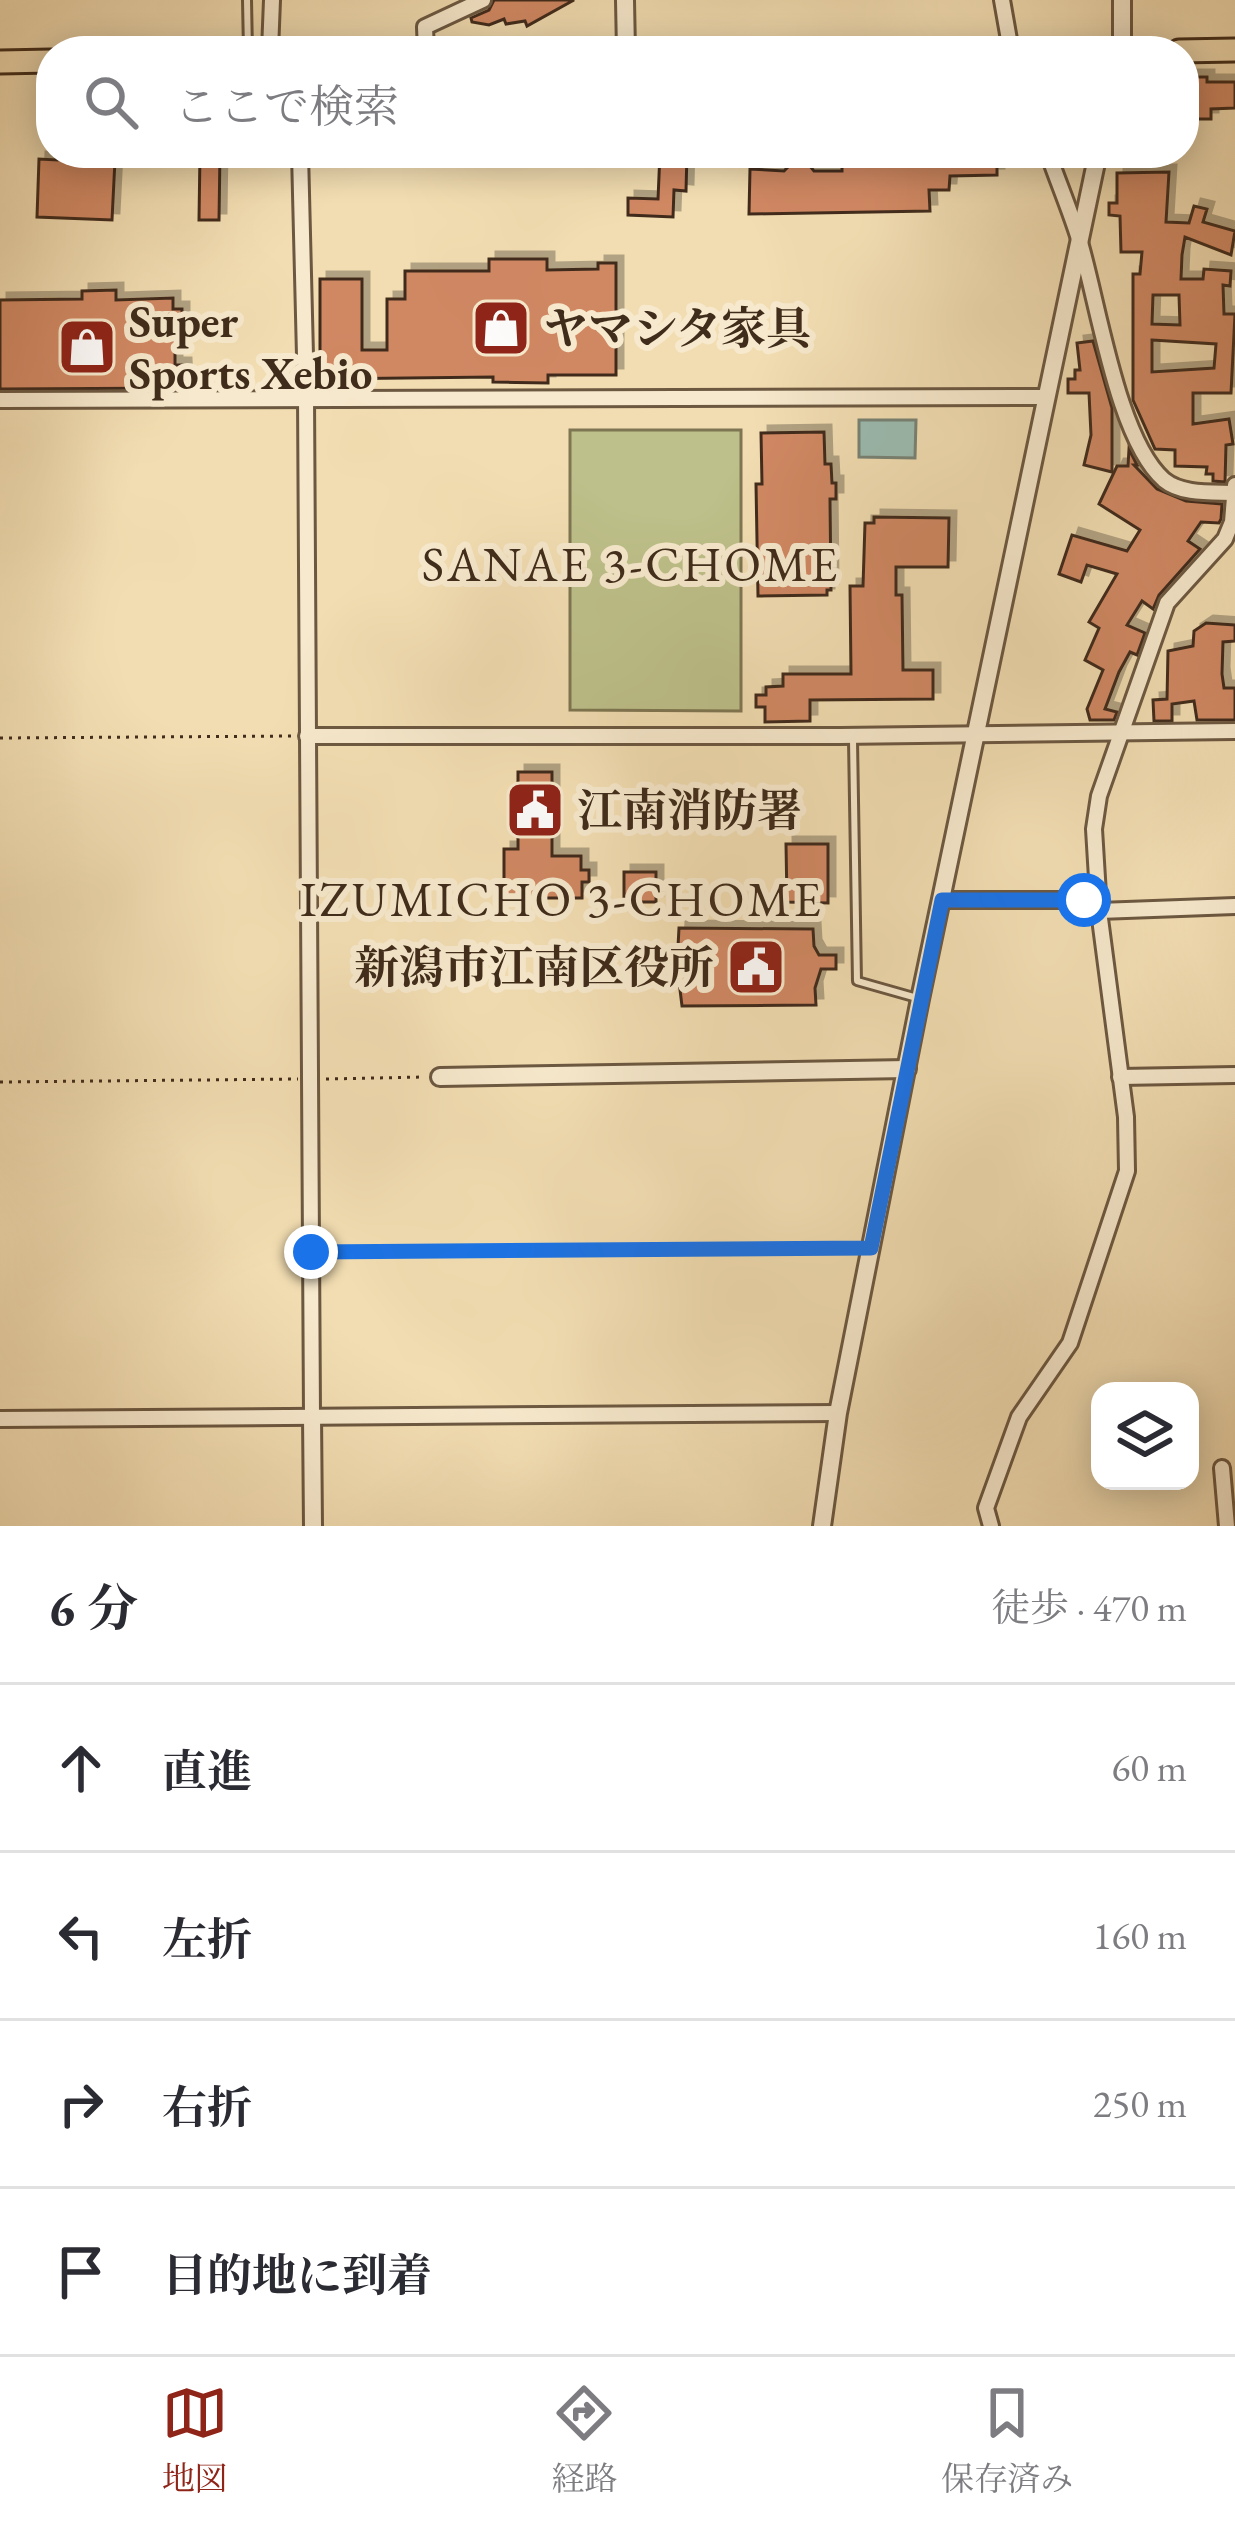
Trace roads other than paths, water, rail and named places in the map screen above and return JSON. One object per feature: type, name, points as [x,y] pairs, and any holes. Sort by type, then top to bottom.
[{"type":"main road","points":[[1199,51],[1235,50]]},
{"type":"main road","points":[[0,62],[36,61]]},
{"type":"street","points":[[271,36],[272,0]]},
{"type":"street","points":[[425,36],[425,27],[482,0]]},
{"type":"street","points":[[625,0],[626,36]]},
{"type":"street","points":[[1002,0],[1008,36]]},
{"type":"street","points":[[1122,0],[1122,36]]},
{"type":"street","points":[[300,168],[313,1526]]},
{"type":"street","points":[[991,1526],[986,1508],[1019,1417],[1070,1343],[1127,1171],[1126,1117],[1100,911],[1094,830],[1099,796],[1166,602],[1226,539],[1235,490],[1186,490],[1166,482],[1148,460],[1120,401],[1079,238],[1053,168]]},
{"type":"street","points":[[822,1526],[838,1413],[920,999],[1095,168]]},
{"type":"street","points":[[0,400],[1045,397]]},
{"type":"street","points":[[307,736],[977,736],[1235,731]]},
{"type":"street","points":[[942,900],[1084,900],[1100,911],[1235,907]]},
{"type":"street","points":[[440,1077],[907,1069]]},
{"type":"street","points":[[1120,1077],[1235,1075]]},
{"type":"street","points":[[0,1419],[838,1413]]},
{"type":"street","points":[[1222,1468],[1227,1526]]},
{"type":"lane","points":[[248,0],[248,36]]},
{"type":"lane","points":[[853,736],[856,981],[920,999]]},
{"type":"water","points":[[859,420],[916,420],[915,458],[859,457]]},
{"type":"place","name":"ヤマシタ家具","points":[[501,328]]},
{"type":"place","name":"Super Sports Xebio","points":[[87,347]]},
{"type":"place","name":"江南消防署","points":[[535,810]]},
{"type":"place","name":"新潟市江南区役所","points":[[756,967]]},
{"type":"district","name":"SANAE 3-CHOME","points":[[631,564]]},
{"type":"district","name":"IZUMICHO 3-CHOME","points":[[562,899]]}]
